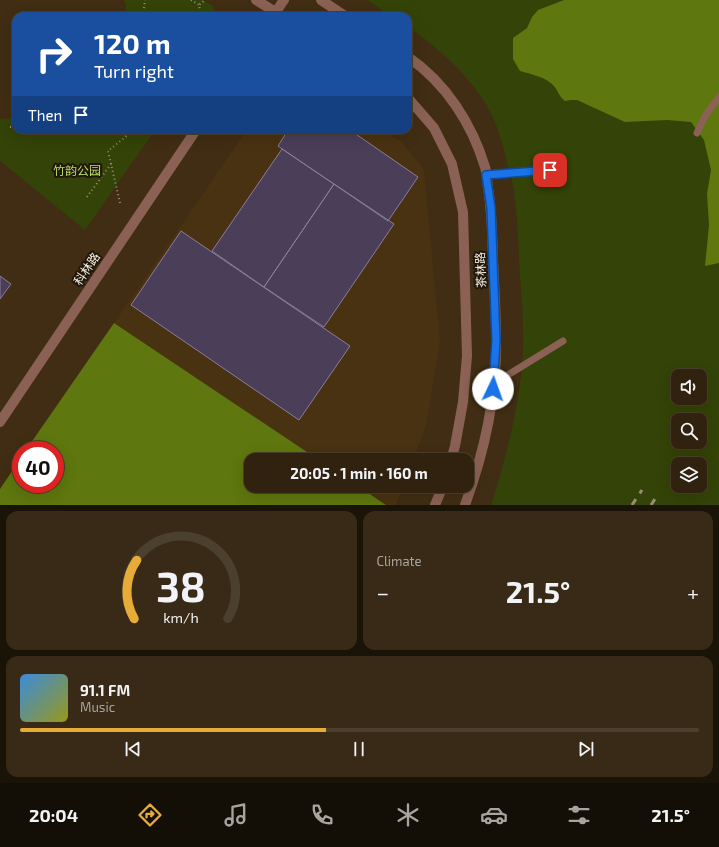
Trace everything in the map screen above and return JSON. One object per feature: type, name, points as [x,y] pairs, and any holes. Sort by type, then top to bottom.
[{"type":"street","points":[[256,0],[273,12]]},
{"type":"street","points":[[278,12],[284,0]]},
{"type":"street","points":[[321,0],[339,12]]},
{"type":"street","name":"茶林路","points":[[412,60],[435,80],[456,106],[474,136],[485,168],[491,208],[496,340],[493,384],[486,436],[473,483],[465,505]]},
{"type":"street","name":"茶林路","points":[[412,103],[434,128],[452,164],[463,212],[467,356],[462,402],[453,453]]},
{"type":"street","name":"科林路","points":[[0,422],[193,134]]},
{"type":"street","points":[[435,505],[440,493]]},
{"type":"lane","points":[[697,133],[704,116],[719,96]]},
{"type":"lane","points":[[486,175],[550,170]]},
{"type":"lane","points":[[493,384],[563,341]]},
{"type":"path","points":[[144,12],[145,0]]},
{"type":"path","points":[[191,0],[199,5],[200,12]]},
{"type":"path","points":[[199,5],[205,0]]},
{"type":"path","points":[[120,203],[108,151],[129,134]]},
{"type":"path","points":[[87,197],[111,163]]},
{"type":"shaded area","points":[[244,134],[389,134],[402,142],[424,170],[440,342],[426,426],[416,453],[309,453],[114,323]]},
{"type":"shaded area","points":[[368,493],[400,493],[396,505],[386,505]]},
{"type":"green space","points":[[124,0],[203,0],[213,6],[214,12],[125,12],[126,5]]},
{"type":"green space","points":[[367,0],[719,0],[719,505],[491,505],[512,431],[519,392],[523,354],[523,315],[516,204],[512,180],[502,143],[489,110],[475,88],[448,59],[429,42],[412,30],[412,12],[385,12]]},
{"type":"green space","points":[[564,0],[719,0],[719,263],[705,266],[709,225],[707,194],[711,170],[704,140],[691,122],[667,120],[625,122],[577,100],[565,101],[561,98],[555,87],[550,82],[538,76],[520,71],[513,59],[513,38],[527,28],[532,17],[538,10]]},
{"type":"green space","name":"竹韵公园","points":[[12,118],[12,134],[152,134],[85,230],[0,161],[0,119]]},
{"type":"green space","points":[[114,323],[309,453],[244,453],[244,493],[368,493],[386,505],[0,505],[0,489],[12,471],[12,493],[64,493],[64,441],[32,441]]},
{"type":"building","points":[[286,134],[356,134],[418,177],[388,221],[278,146]]},
{"type":"building","points":[[282,149],[334,184],[264,287],[212,251]]},
{"type":"building","points":[[334,184],[394,224],[324,327],[264,287]]},
{"type":"building","points":[[181,231],[350,346],[299,420],[131,305]]},
{"type":"building","points":[[0,276],[11,284],[0,299]]},
{"type":"railway","points":[[632,505],[642,490]]},
{"type":"railway","points":[[651,505],[655,499]]},
{"type":"route","points":[[493,389],[496,340],[491,208],[486,175],[550,170]]}]
